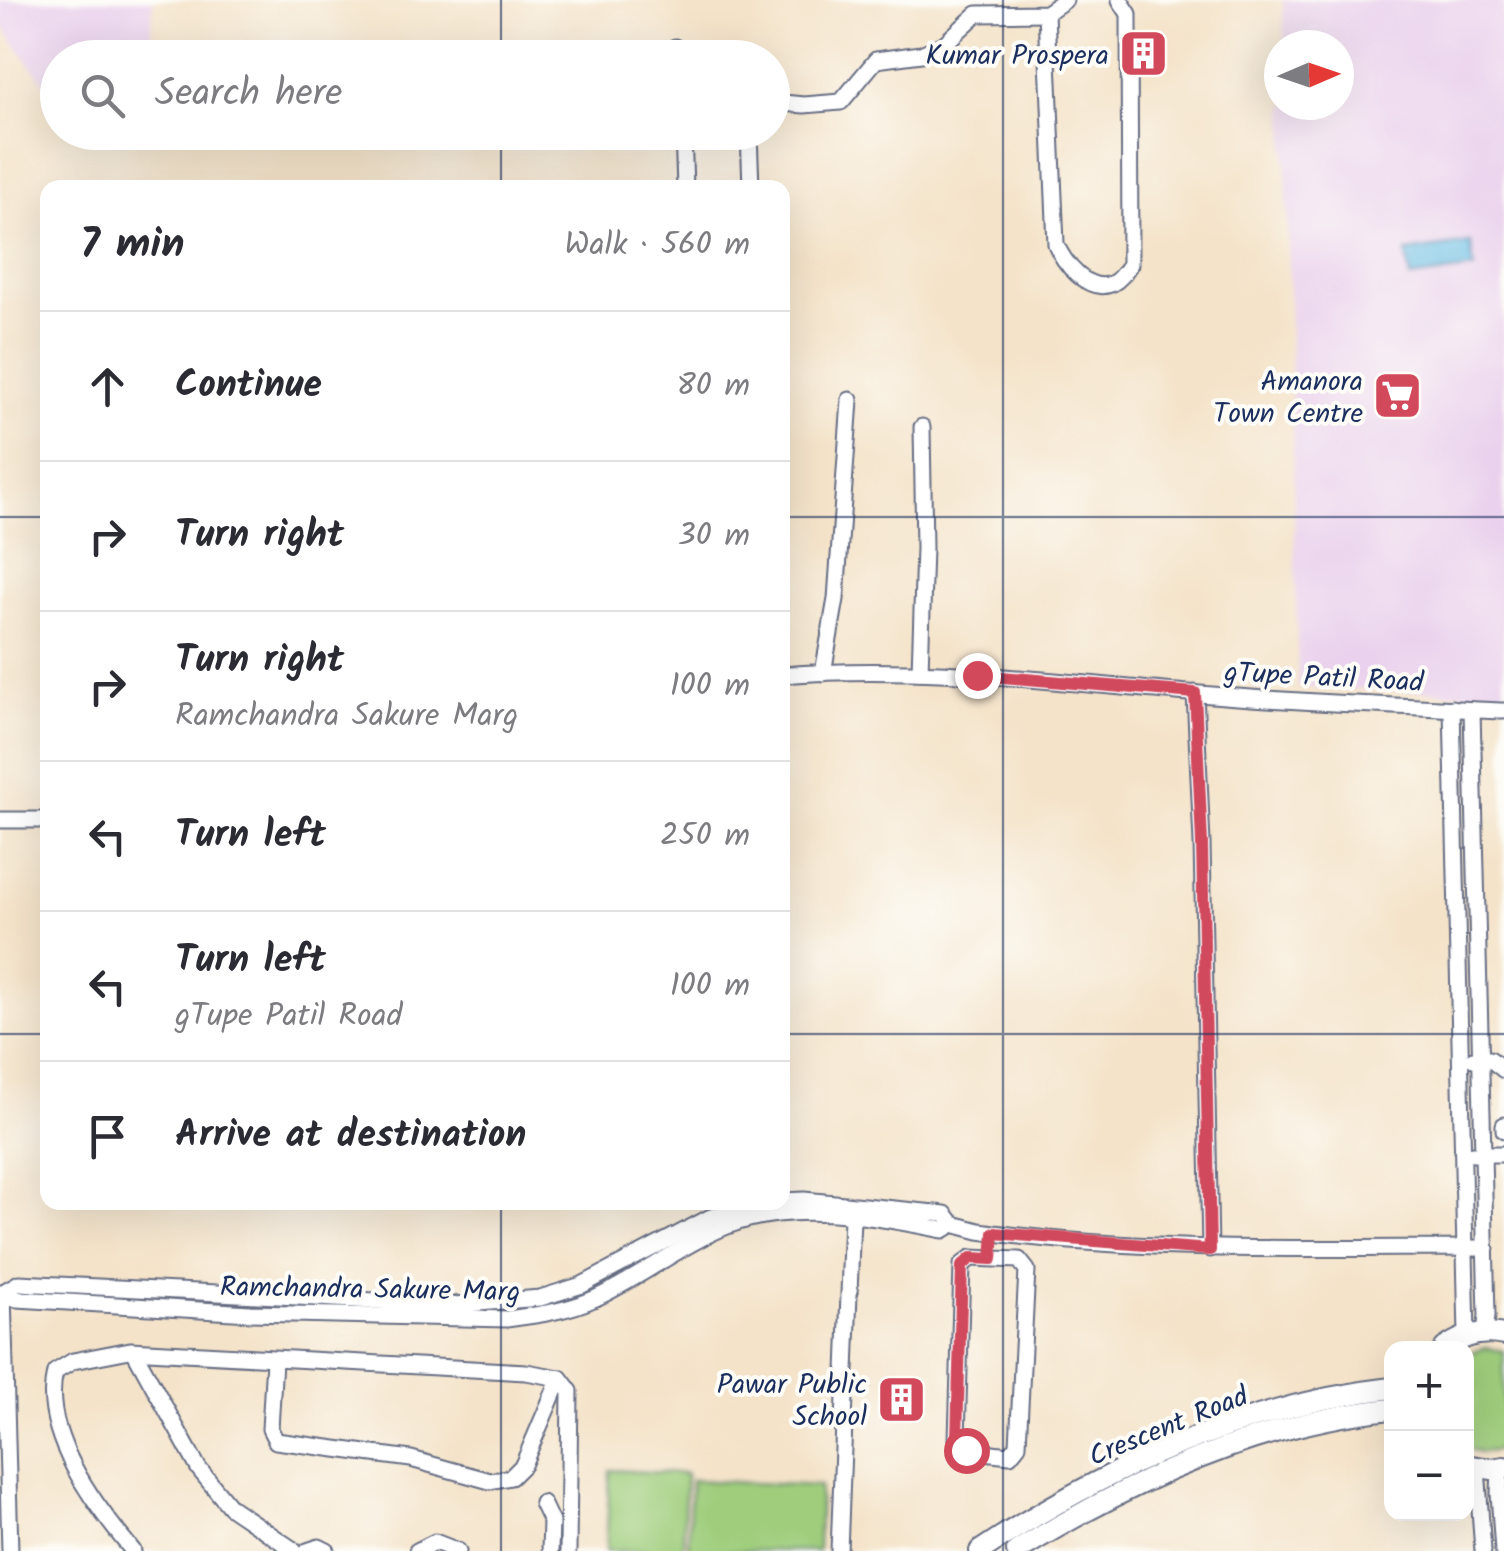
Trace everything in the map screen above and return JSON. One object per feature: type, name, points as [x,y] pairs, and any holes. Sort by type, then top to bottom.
[{"type":"main road","name":"Crescent Road","points":[[980,1551],[1054,1506],[1185,1444],[1315,1400],[1384,1389]]},
{"type":"main road","name":"Crescent Road","points":[[1017,1551],[1110,1499],[1192,1462],[1320,1420],[1384,1410]]},
{"type":"main road","points":[[1474,1467],[1502,1467]]},
{"type":"street","points":[[790,104],[841,102],[876,60],[921,54],[944,44],[977,14],[1046,14],[1065,0]]},
{"type":"street","points":[[1046,14],[1056,244],[1063,265],[1086,280],[1106,286],[1118,282],[1130,264],[1129,14],[1120,0]]},
{"type":"street","points":[[684,150],[685,180]]},
{"type":"street","points":[[750,150],[751,180]]},
{"type":"street","points":[[823,673],[836,599],[850,400]]},
{"type":"street","points":[[920,672],[922,427]]},
{"type":"street","name":"gTupe Patil Road","points":[[790,675],[920,672],[1504,711]]},
{"type":"street","points":[[1195,693],[1210,1250]]},
{"type":"street","points":[[1452,708],[1466,1248],[1485,1334]]},
{"type":"street","points":[[1472,710],[1485,1334]]},
{"type":"street","points":[[0,820],[40,820]]},
{"type":"street","points":[[1461,1060],[1498,1063],[1504,1070]]},
{"type":"street","points":[[1463,1154],[1504,1154]]},
{"type":"street","name":"Ramchandra Sakure Marg","points":[[790,1201],[944,1214],[953,1224],[1001,1234],[1210,1250],[1486,1248]]},
{"type":"street","name":"Ramchandra Sakure Marg","points":[[1,1292],[17,1300],[94,1294],[474,1304],[540,1298],[582,1285],[712,1217],[737,1210]]},
{"type":"street","name":"Ramchandra Sakure Marg","points":[[94,1294],[250,1313],[507,1319],[568,1308],[615,1288],[732,1224],[770,1215],[818,1214],[942,1230],[953,1224]]},
{"type":"street","points":[[839,1551],[852,1217]]},
{"type":"street","points":[[999,1260],[1001,1234]]},
{"type":"street","points":[[630,1258],[639,1274]]},
{"type":"street","points":[[971,1258],[999,1260],[1020,1260],[1027,1270],[1018,1444],[1010,1455],[966,1450],[957,1439],[962,1266],[971,1258]]},
{"type":"street","points":[[1,1292],[10,1551]]},
{"type":"street","points":[[134,1351],[199,1469],[230,1506],[294,1551]]},
{"type":"street","points":[[133,1551],[108,1521],[62,1444],[50,1392],[55,1372],[73,1360],[134,1351],[526,1372],[560,1378],[570,1390],[568,1551]]},
{"type":"street","points":[[274,1360],[270,1429],[276,1441],[411,1459],[490,1481],[512,1477],[523,1465],[560,1378]]},
{"type":"street","points":[[1502,1467],[1498,1492],[1503,1551]]},
{"type":"street","points":[[1474,1482],[1483,1551]]},
{"type":"street","points":[[542,1503],[551,1522],[550,1551]]},
{"type":"street","points":[[417,1551],[435,1542],[458,1551]]},
{"type":"street","points":[[306,1551],[319,1547],[327,1551]]},
{"type":"shaded area","points":[[0,0],[153,0],[150,40],[40,40],[40,78],[0,23]]},
{"type":"shaded area","name":"Amanora Town Centre","points":[[1283,0],[1504,0],[1504,694],[1298,687],[1285,120],[1354,120],[1354,30],[1284,30]]},
{"type":"green space","points":[[1486,1348],[1504,1351],[1504,1450],[1474,1450],[1474,1351]]},
{"type":"green space","points":[[610,1470],[686,1474],[683,1551],[606,1551]]},
{"type":"green space","points":[[691,1480],[820,1486],[818,1551],[688,1551]]},
{"type":"water","points":[[1471,243],[1474,269],[1410,278],[1406,252]]},
{"type":"place","name":"Kumar Prospera","points":[[1144,54]]},
{"type":"place","name":"Amanora Town Centre","points":[[1398,396]]},
{"type":"place","name":"Pawar Public School","points":[[902,1399]]},
{"type":"route","points":[[966,1450],[957,1439],[956,1402],[962,1266],[964,1260],[971,1258],[992,1259],[994,1233],[1210,1250],[1195,693],[977,675]]}]
